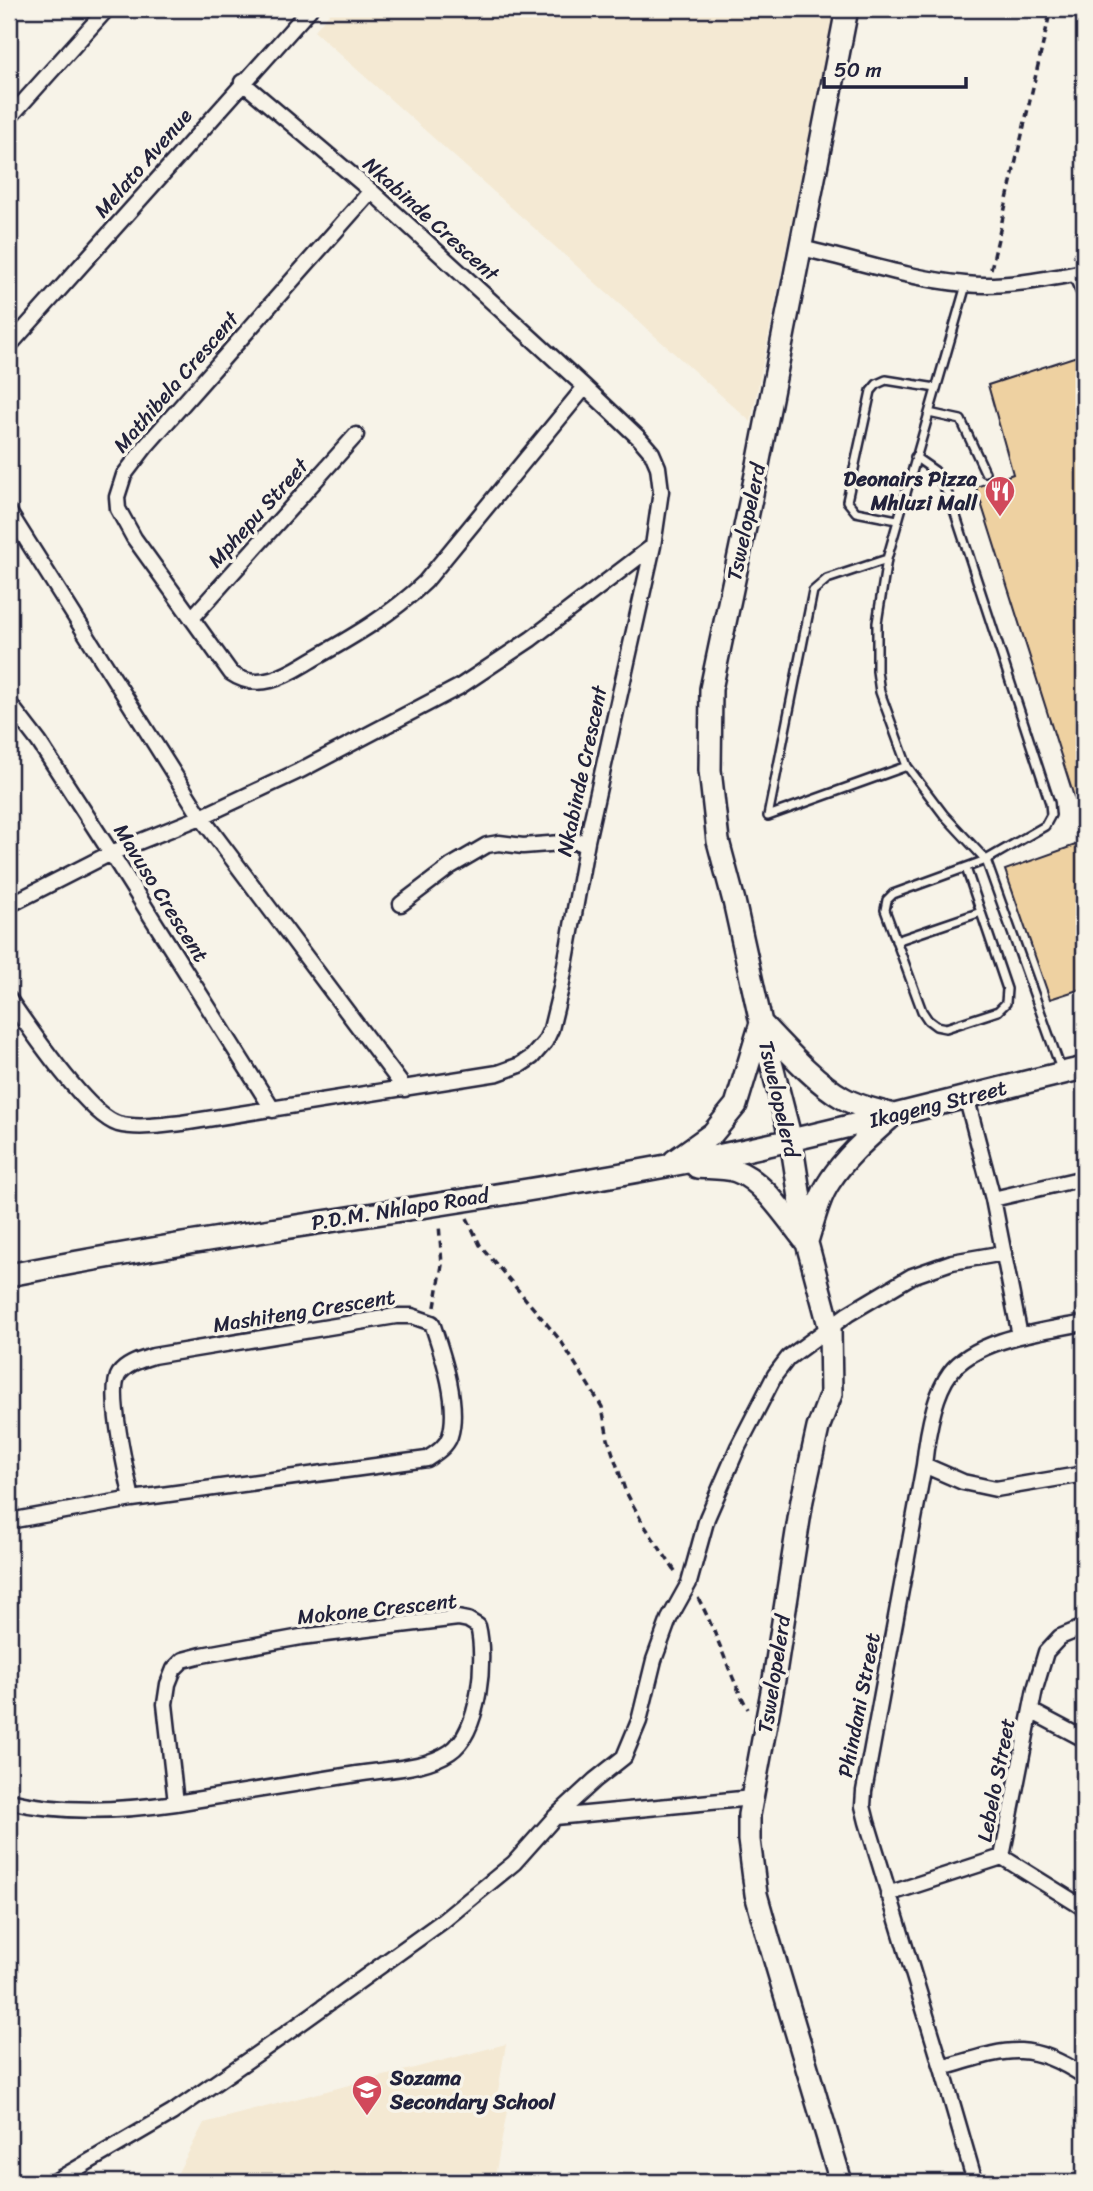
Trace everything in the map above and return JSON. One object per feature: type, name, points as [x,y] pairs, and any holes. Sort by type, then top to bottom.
[{"type":"street","points":[[9,118],[107,9]]},
{"type":"street","name":"Melato Avenue","points":[[9,346],[310,9]]},
{"type":"street","name":"Tswelopelerd","points":[[841,2182],[756,1894],[749,1840],[752,1798],[766,1728],[802,1500],[818,1428],[831,1394],[830,1329],[807,1243],[792,1140],[718,841],[710,770],[711,689],[847,9]]},
{"type":"street","name":"Nkabinde Crescent","points":[[9,999],[81,1096],[99,1115],[117,1124],[134,1126],[182,1124],[498,1073],[520,1065],[540,1051],[551,1029],[561,988],[587,841],[653,546],[661,491],[660,477],[652,453],[586,387],[371,191],[242,82]]},
{"type":"street","name":"Mathibela Crescent","points":[[371,191],[155,436],[124,475],[117,497],[121,519],[231,673],[249,682],[272,680],[355,636],[404,602],[425,582],[586,387]]},
{"type":"street","points":[[801,248],[920,277],[966,285],[988,285],[1078,273]]},
{"type":"street","name":"Mphepu Street","points":[[192,618],[356,435]]},
{"type":"street","points":[[9,512],[201,817],[405,1089]]},
{"type":"street","points":[[9,905],[111,853],[201,817],[321,760],[459,687],[554,623],[653,546]]},
{"type":"street","name":"Mavuso Crescent","points":[[9,703],[39,742],[273,1110]]},
{"type":"street","points":[[401,904],[451,866],[487,845],[499,843],[523,846],[587,841]]},
{"type":"street","points":[[666,1166],[713,1133],[736,1105],[761,1023],[805,1067],[841,1097],[892,1115],[859,1146],[829,1181],[820,1200],[807,1243]]},
{"type":"street","name":"Ikageng Street","points":[[792,1140],[1084,1068]]},
{"type":"street","points":[[966,1096],[993,1199],[1020,1336]]},
{"type":"street","name":"P.D.M. Nhlapo Road","points":[[9,1275],[204,1239],[666,1166],[792,1140]]},
{"type":"street","points":[[666,1166],[736,1171],[762,1188],[807,1243]]},
{"type":"street","points":[[993,1199],[1084,1178]]},
{"type":"street","points":[[54,2182],[172,2113],[443,1921],[514,1863],[555,1817],[624,1757],[639,1721],[654,1660],[669,1619],[689,1583],[707,1518],[738,1447],[775,1375],[788,1359],[848,1314],[912,1276],[952,1262],[1004,1253]]},
{"type":"street","name":"Mashiteng Crescent","points":[[132,1499],[118,1428],[116,1388],[118,1375],[129,1365],[153,1356],[396,1316],[412,1316],[432,1323]]},
{"type":"street","points":[[9,1521],[132,1499],[428,1459],[441,1449],[449,1437],[453,1414],[446,1371],[432,1323]]},
{"type":"street","name":"Phindani Street","points":[[975,2182],[867,1822],[863,1806],[864,1791],[924,1465],[927,1434],[942,1387],[951,1372],[981,1350],[1020,1336],[1084,1323]]},
{"type":"street","points":[[924,1465],[962,1482],[996,1489],[1084,1474]]},
{"type":"street","name":"Mokone Crescent","points":[[9,1801],[34,1807],[122,1809],[176,1803],[416,1765],[450,1752],[461,1742],[472,1722],[481,1661],[478,1626],[457,1618],[300,1637],[184,1660],[174,1669],[165,1704],[176,1803]]},
{"type":"street","name":"Lebelo Street","points":[[1002,1857],[1037,1679],[1049,1646],[1060,1637],[1084,1627]]},
{"type":"street","name":"Lebelo Street","points":[[1031,1711],[1084,1740]]},
{"type":"street","points":[[555,1817],[752,1798]]},
{"type":"street","points":[[888,1894],[1002,1857],[1084,1908]]},
{"type":"street","points":[[942,2067],[1011,2050],[1027,2051],[1041,2053],[1057,2060],[1084,2076]]},
{"type":"lane","points":[[1078,273],[1084,300]]},
{"type":"lane","points":[[966,285],[887,559],[877,623],[877,671],[883,702],[907,766],[944,815],[986,860],[1062,1073]]},
{"type":"lane","points":[[897,520],[856,512],[847,501],[871,391],[886,380],[936,388]]},
{"type":"lane","points":[[929,413],[961,420],[985,472]]},
{"type":"lane","points":[[915,457],[935,471],[950,498],[1050,803],[1051,816],[1045,826],[986,860],[893,894],[887,900],[886,910],[922,1010],[928,1020],[936,1026],[946,1028],[998,1011],[1006,1003],[1007,989],[966,868]]},
{"type":"lane","points":[[887,559],[827,579],[813,591],[768,816],[907,766]]},
{"type":"lane","points":[[896,941],[981,912]]},
{"type":"path","points":[[988,285],[1051,9]]},
{"type":"path","points":[[432,1323],[442,1265],[448,1202]]},
{"type":"path","points":[[448,1202],[480,1245],[561,1341],[601,1407],[608,1439],[625,1490],[672,1569],[689,1583],[711,1623],[742,1698],[766,1728]]},
{"type":"shaded area","points":[[333,9],[835,9],[751,422],[314,31]]},
{"type":"shaded area","name":"Sozama Secondary School","points":[[506,2044],[495,2109],[507,2111],[494,2182],[173,2182],[204,2123]]},
{"type":"building","points":[[1077,356],[1084,378],[1084,819],[1081,819],[976,487],[1013,474],[988,385]]},
{"type":"building","points":[[1084,842],[1084,988],[1050,999],[1005,870]]},
{"type":"place","name":"Deonairs Pizza Mhluzi Mall","points":[[1000,518]]},
{"type":"place","name":"Sozama Secondary School","points":[[367,2117]]}]
